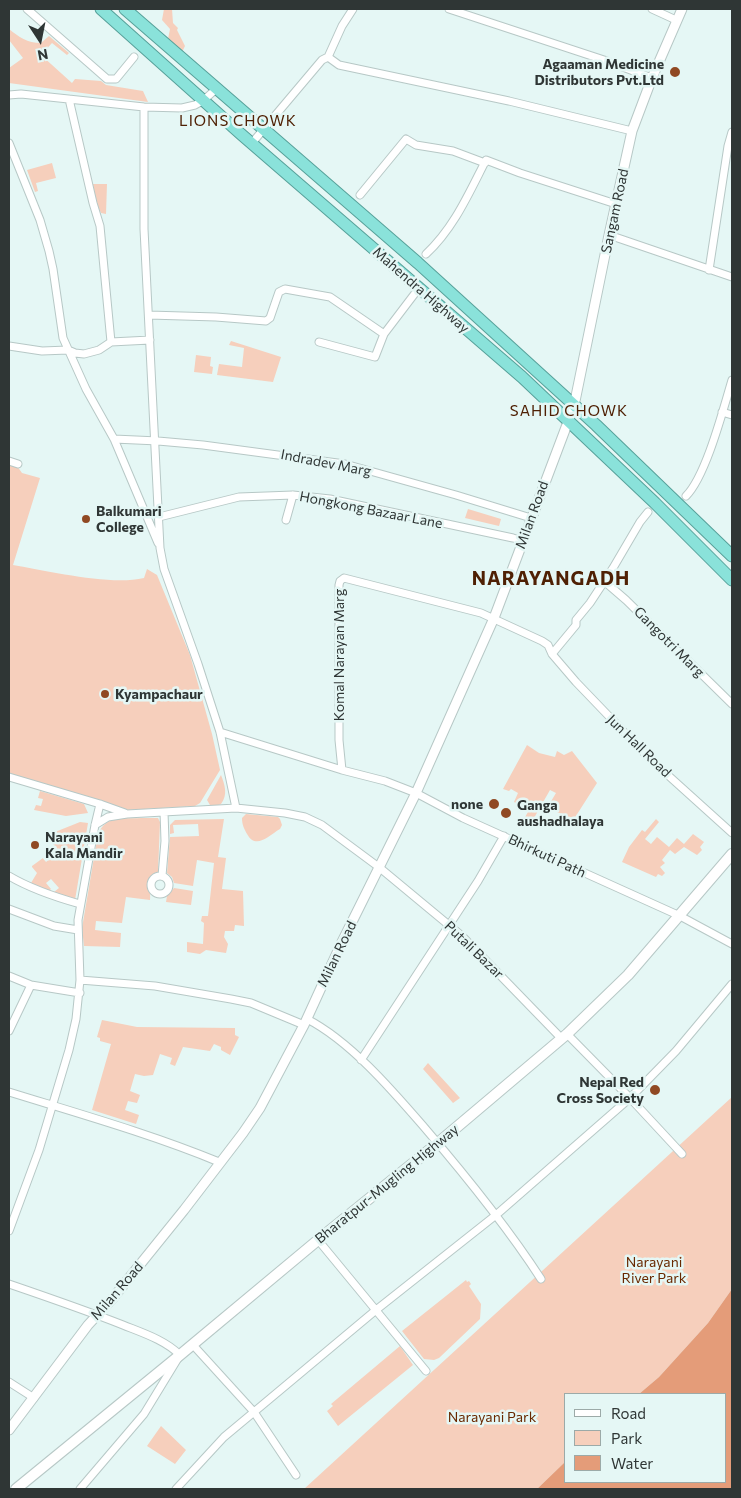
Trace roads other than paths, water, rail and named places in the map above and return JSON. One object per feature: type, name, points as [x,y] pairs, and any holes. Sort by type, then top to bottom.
[{"type":"highway","name":"Mahendra Highway","points":[[100,9],[522,377],[655,502],[732,580]]},
{"type":"highway","name":"Mahendra Highway","points":[[125,9],[411,257],[574,406],[732,556]]},
{"type":"main road","name":"Bharatpur-Mugling Highway","points":[[16,1489],[438,1143],[564,1036],[628,975],[732,854]]},
{"type":"street","points":[[27,9],[107,79],[116,79],[134,56]]},
{"type":"street","points":[[252,143],[322,60],[328,57],[342,26],[353,9]]},
{"type":"street","points":[[449,9],[604,60],[652,78]]},
{"type":"street","points":[[652,9],[676,20]]},
{"type":"street","name":"Sangam Road","points":[[568,420],[574,406],[632,131],[652,78],[682,9]]},
{"type":"street","points":[[328,57],[339,65],[632,131]]},
{"type":"street","points":[[9,95],[21,94],[144,107],[182,108],[195,105],[204,100],[216,88]]},
{"type":"street","points":[[69,99],[100,226],[111,342]]},
{"type":"street","points":[[144,107],[144,229],[160,548],[164,569],[220,732],[236,808]]},
{"type":"street","points":[[709,270],[728,146],[732,132]]},
{"type":"street","points":[[360,195],[406,139],[416,145],[453,151],[485,163]]},
{"type":"street","points":[[9,143],[40,220],[49,251],[63,338],[86,389],[114,440],[160,548]]},
{"type":"street","points":[[426,254],[445,234],[486,160],[616,204]]},
{"type":"street","points":[[609,235],[732,277]]},
{"type":"street","points":[[319,342],[374,358],[384,334],[419,288]]},
{"type":"street","points":[[149,316],[216,317],[266,321],[270,318],[279,292],[285,289],[330,297],[384,334]]},
{"type":"street","points":[[9,346],[42,351],[68,350],[84,354],[99,350],[111,342],[150,340]]},
{"type":"street","points":[[686,496],[694,487],[706,459],[732,380]]},
{"type":"street","points":[[722,412],[732,415]]},
{"type":"street","name":"Milan Road","points":[[9,1430],[88,1325],[184,1210],[260,1108],[305,1022],[341,944],[416,793],[494,618],[568,420]]},
{"type":"street","name":"Indradev Marg","points":[[114,440],[155,441],[269,453],[346,464],[531,518]]},
{"type":"street","points":[[9,461],[18,464]]},
{"type":"street","points":[[286,520],[293,495]]},
{"type":"street","name":"Hongkong Bazaar Lane","points":[[159,516],[239,497],[293,495],[330,500],[523,541]]},
{"type":"street","points":[[552,654],[576,624],[576,620],[604,581],[648,512]]},
{"type":"street","name":"Komal Narayan Marg","points":[[342,770],[339,740],[338,636],[340,581],[344,578],[396,590],[494,618]]},
{"type":"street","name":"Gangotri Marg","points":[[604,581],[626,600],[732,704]]},
{"type":"street","name":"Jun Hall Road","points":[[494,618],[548,645],[552,654],[576,682],[650,759],[732,833]]},
{"type":"street","name":"Bhirkuti Path","points":[[220,732],[416,793],[462,818],[680,916],[732,944]]},
{"type":"street","points":[[9,777],[127,814]]},
{"type":"street","points":[[9,1231],[39,1150],[69,1050],[76,1019],[80,994],[78,930],[80,904],[100,804]]},
{"type":"street","name":"Putali Bazar","points":[[127,814],[236,808],[285,813],[305,817],[322,825],[380,868],[462,936],[630,1098],[682,1154]]},
{"type":"street","points":[[162,876],[165,841],[164,812]]},
{"type":"street","points":[[95,825],[108,817],[127,814]]},
{"type":"street","points":[[361,1060],[478,881],[504,836]]},
{"type":"street","points":[[9,876],[24,885],[80,904]]},
{"type":"street","points":[[9,909],[54,926],[78,930]]},
{"type":"street","points":[[9,976],[31,985],[80,994]]},
{"type":"street","points":[[80,980],[155,986],[231,998],[305,1022],[339,1041],[397,1096],[438,1143],[496,1215],[541,1278]]},
{"type":"street","points":[[176,1489],[224,1437],[376,1310],[496,1215],[630,1098],[676,1051],[732,984]]},
{"type":"street","points":[[9,1031],[31,985]]},
{"type":"street","points":[[9,1092],[182,1146],[220,1162]]},
{"type":"street","points":[[318,1240],[426,1371]]},
{"type":"street","points":[[9,1284],[98,1315],[166,1344],[180,1356],[144,1414],[80,1489]]},
{"type":"street","points":[[193,1345],[254,1412],[296,1475]]},
{"type":"street","points":[[9,1382],[34,1398]]},
{"type":"water","points":[[732,1289],[732,1489],[537,1489],[564,1463],[564,1483],[726,1483],[726,1393],[640,1393],[659,1377],[708,1323]]},
{"type":"place","name":"Agaaman Medicine Distributors Pvt.Ltd","points":[[675,72]]},
{"type":"place","name":"Balkumari College","points":[[86,519]]},
{"type":"place","name":"Kyampachaur","points":[[105,694]]},
{"type":"place","name":"none","points":[[494,804]]},
{"type":"place","name":"Ganga aushadhalaya","points":[[506,813]]},
{"type":"place","name":"Narayani Kala Mandir","points":[[35,845]]},
{"type":"place","name":"Nepal Red Cross Society","points":[[655,1090]]},
{"type":"district","name":"LIONS CHOWK","points":[[238,121]]},
{"type":"district","name":"SAHID CHOWK","points":[[569,411]]},
{"type":"district","name":"NARAYANGADH","points":[[551,579]]},
{"type":"park label","name":"Narayani River Park","points":[[654,1270]]},
{"type":"park label","name":"Narayani Park","points":[[492,1417]]}]
